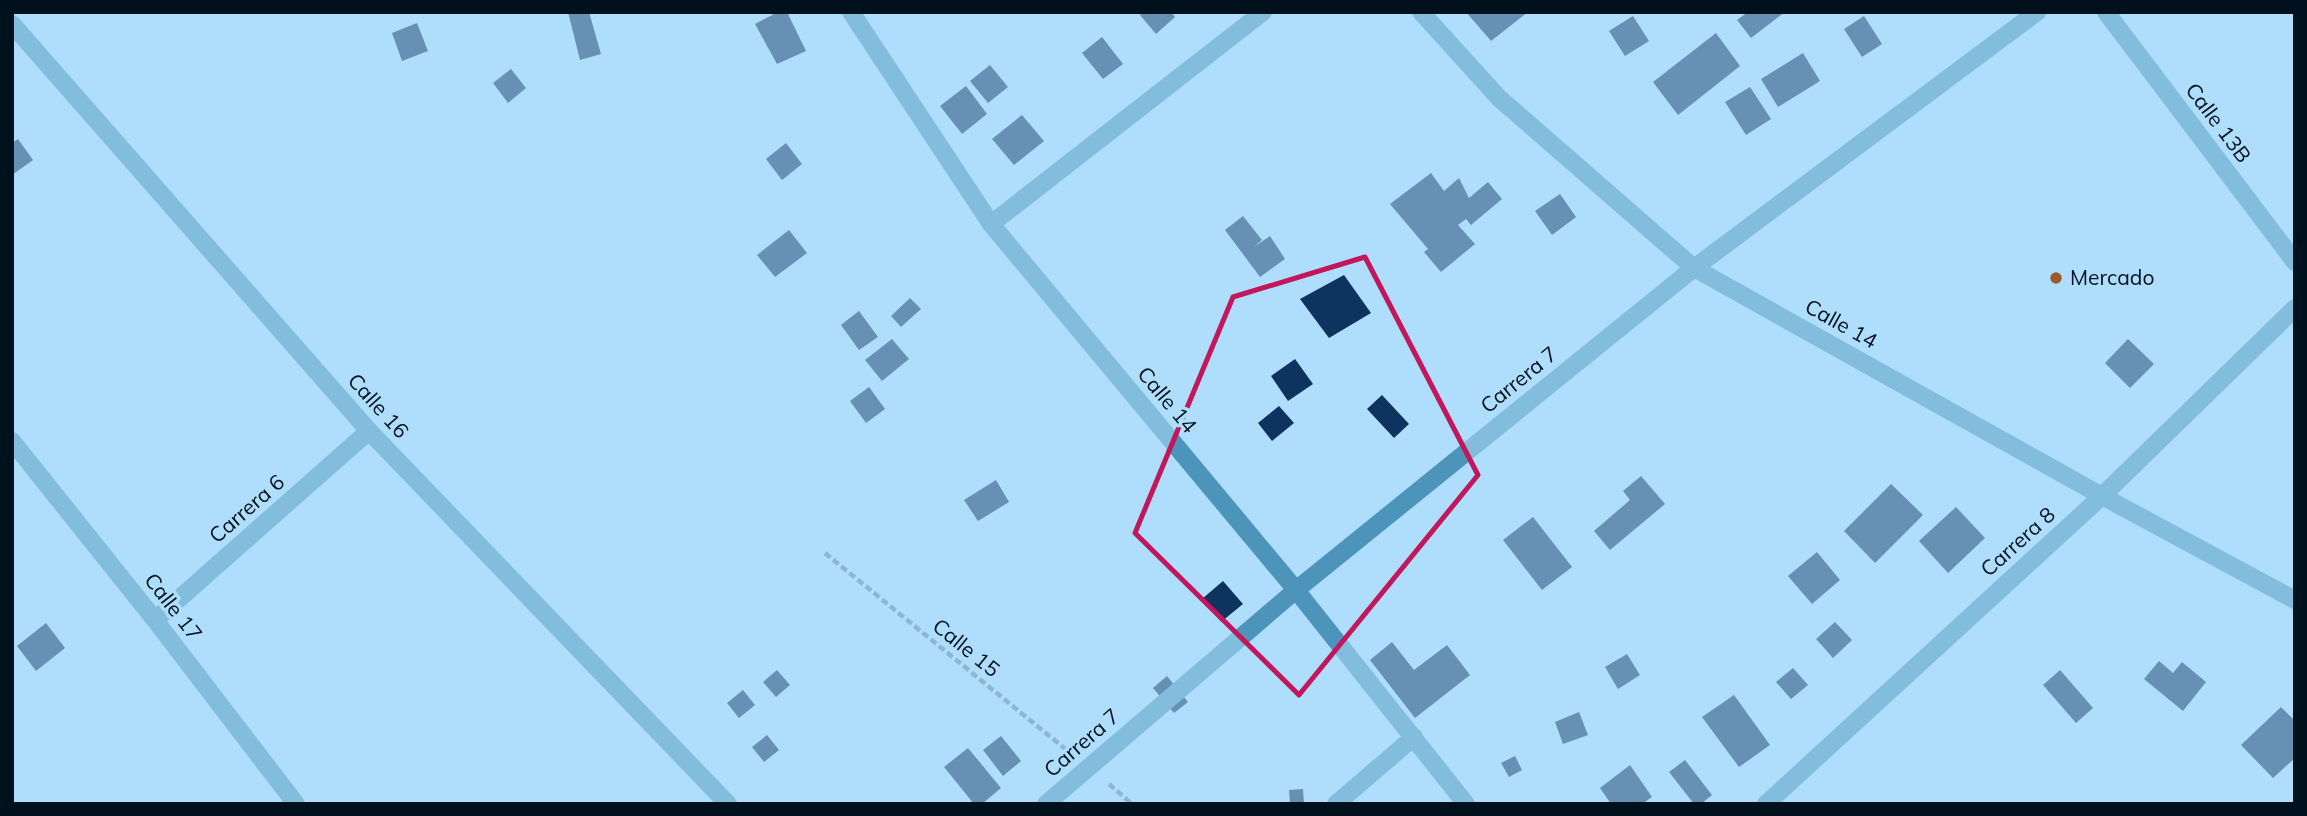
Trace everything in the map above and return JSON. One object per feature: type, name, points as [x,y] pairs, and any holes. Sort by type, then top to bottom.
[{"type":"street","name":"Calle 14","points":[[851,12],[990,224],[1296,590],[1466,804]]},
{"type":"street","points":[[990,224],[1264,12]]},
{"type":"street","name":"Calle 14","points":[[1421,12],[1499,98],[1694,268],[2102,496],[2295,600]]},
{"type":"street","name":"Carrera 7","points":[[1046,804],[1296,590],[1694,268],[2037,12]]},
{"type":"street","name":"Calle 13B","points":[[2106,12],[2295,262]]},
{"type":"street","name":"Calle 16","points":[[12,24],[369,431],[728,804]]},
{"type":"street","name":"Carrera 8","points":[[1766,804],[2102,496],[2295,307]]},
{"type":"street","name":"Carrera 6","points":[[155,620],[369,431]]},
{"type":"street","name":"Calle 17","points":[[12,442],[155,620],[296,804]]},
{"type":"street","points":[[1336,804],[1414,737]]},
{"type":"path","name":"Calle 15","points":[[825,553],[1088,768]]},
{"type":"highlighted area","points":[[1365,257],[1478,475],[1299,695],[1135,533],[1233,297]]},
{"type":"building","points":[[568,12],[589,12],[601,54],[580,60]]},
{"type":"building","points":[[778,12],[787,12],[806,51],[777,64],[755,24]]},
{"type":"building","points":[[1143,12],[1171,12],[1175,17],[1156,34],[1140,15]]},
{"type":"building","points":[[1466,12],[1528,12],[1491,41]]},
{"type":"building","points":[[1748,12],[1785,12],[1751,38],[1737,20]]},
{"type":"building","points":[[1633,16],[1649,41],[1625,56],[1609,31]]},
{"type":"building","points":[[1864,16],[1882,44],[1862,57],[1844,29]]},
{"type":"building","points":[[417,23],[428,51],[402,61],[392,33]]},
{"type":"building","points":[[1716,33],[1740,66],[1678,115],[1653,82]]},
{"type":"building","points":[[1102,37],[1123,64],[1103,79],[1082,53]]},
{"type":"building","points":[[1803,53],[1820,81],[1778,107],[1761,79]]},
{"type":"building","points":[[990,65],[1008,87],[988,103],[970,81]]},
{"type":"building","points":[[511,69],[526,88],[508,103],[493,83]]},
{"type":"building","points":[[966,86],[987,114],[962,134],[940,106]]},
{"type":"building","points":[[1750,87],[1771,119],[1746,135],[1725,102]]},
{"type":"building","points":[[1022,115],[1044,141],[1014,165],[992,139]]},
{"type":"building","points":[[18,139],[33,160],[12,175],[12,143]]},
{"type":"building","points":[[786,143],[802,164],[782,180],[766,159]]},
{"type":"building","points":[[1431,173],[1444,191],[1459,178],[1469,198],[1488,182],[1502,199],[1471,225],[1466,219],[1458,225],[1475,244],[1441,272],[1424,252],[1428,249],[1390,204]]},
{"type":"building","points":[[1560,194],[1576,217],[1552,235],[1535,211]]},
{"type":"building","points":[[1243,216],[1262,240],[1254,247],[1270,236],[1285,259],[1260,277],[1225,230]]},
{"type":"building","points":[[789,230],[807,253],[775,277],[757,255]]},
{"type":"building","points":[[1344,275],[1371,313],[1329,338],[1300,299]]},
{"type":"building","points":[[910,298],[921,309],[901,327],[891,316]]},
{"type":"building","points":[[859,311],[878,337],[859,350],[841,325]]},
{"type":"building","points":[[892,339],[909,359],[882,381],[865,360]]},
{"type":"building","points":[[2128,339],[2154,364],[2130,388],[2105,363]]},
{"type":"building","points":[[1295,359],[1313,384],[1288,401],[1271,376]]},
{"type":"building","points":[[869,387],[885,409],[866,423],[850,401]]},
{"type":"building","points":[[1382,395],[1409,424],[1394,438],[1367,409]]},
{"type":"building","points":[[1279,406],[1294,423],[1272,441],[1258,423]]},
{"type":"building","points":[[1641,476],[1665,504],[1610,550],[1594,531],[1630,500],[1623,491]]},
{"type":"building","points":[[996,480],[1009,502],[978,521],[964,500]]},
{"type":"building","points":[[1891,484],[1923,515],[1875,563],[1844,531]]},
{"type":"building","points":[[1956,507],[1985,538],[1948,573],[1919,541]]},
{"type":"building","points":[[1533,517],[1572,567],[1542,590],[1503,540]]},
{"type":"building","points":[[1817,552],[1840,580],[1812,604],[1788,576]]},
{"type":"building","points":[[1223,581],[1243,604],[1221,622],[1202,599]]},
{"type":"building","points":[[1835,622],[1852,640],[1833,658],[1816,639]]},
{"type":"building","points":[[46,623],[65,648],[36,671],[17,646]]},
{"type":"building","points":[[1392,642],[1414,670],[1447,645],[1470,675],[1415,718],[1370,660]]},
{"type":"building","points":[[1627,654],[1640,675],[1618,689],[1605,667]]},
{"type":"building","points":[[2159,661],[2173,673],[2182,662],[2206,682],[2183,711],[2144,679]]},
{"type":"building","points":[[1793,668],[1808,685],[1791,699],[1776,682]]},
{"type":"building","points":[[777,670],[790,685],[776,697],[763,682]]},
{"type":"building","points":[[2060,670],[2093,708],[2076,723],[2043,685]]},
{"type":"building","points":[[1167,676],[1188,702],[1174,713],[1153,688]]},
{"type":"building","points":[[743,690],[755,705],[739,718],[727,703]]},
{"type":"building","points":[[1734,695],[1770,745],[1739,767],[1702,717]]},
{"type":"building","points":[[2281,707],[2295,721],[2295,758],[2273,778],[2241,745]]},
{"type":"building","points":[[1579,712],[1588,735],[1563,744],[1555,722]]},
{"type":"building","points":[[767,735],[779,750],[764,762],[752,747]]},
{"type":"building","points":[[1001,736],[1021,761],[1003,776],[983,750]]},
{"type":"building","points":[[968,748],[1001,788],[982,804],[974,804],[944,767]]},
{"type":"building","points":[[1515,756],[1522,770],[1509,777],[1501,763]]},
{"type":"building","points":[[1685,760],[1712,795],[1701,804],[1694,804],[1669,772]]},
{"type":"building","points":[[1630,765],[1652,797],[1642,804],[1611,804],[1600,788]]},
{"type":"building","points":[[1303,789],[1304,804],[1290,804],[1289,790]]},
{"type":"place","name":"Mercado","points":[[2056,278]]}]
